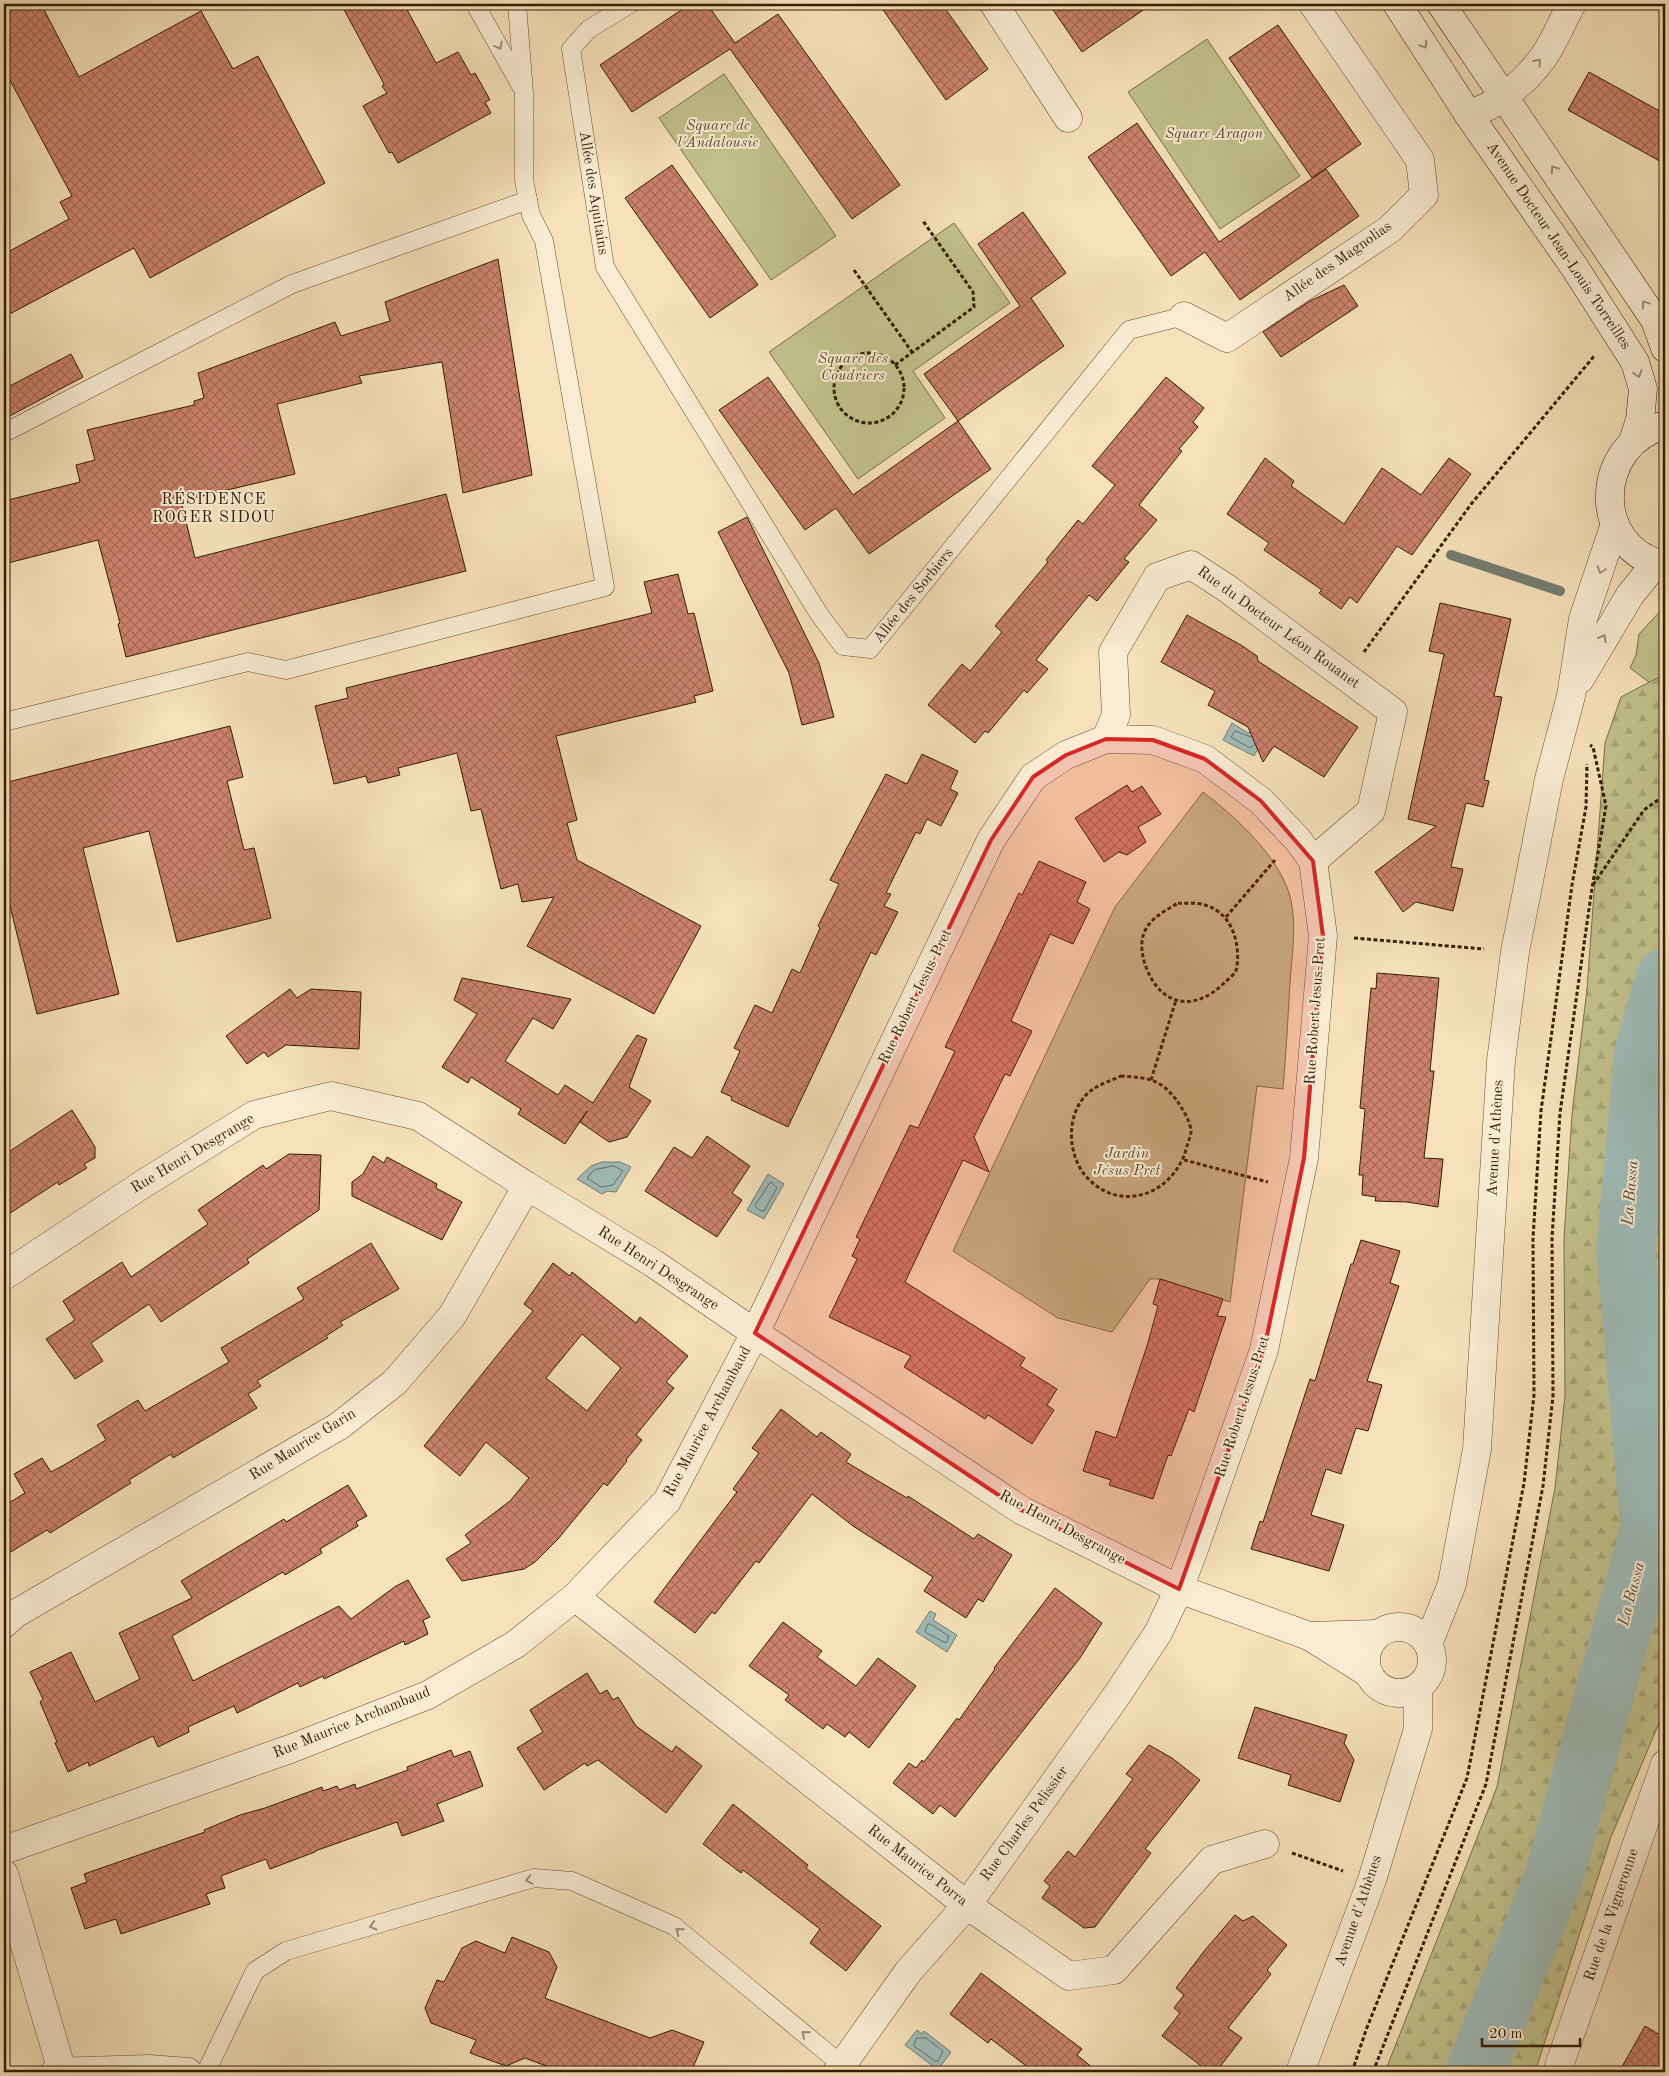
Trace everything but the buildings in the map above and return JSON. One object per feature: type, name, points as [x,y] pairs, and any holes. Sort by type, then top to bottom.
[{"type":"street","points":[[994,4],[1068,118]]},
{"type":"street","name":"Allée des Magnolias","points":[[1184,316],[1227,338],[1390,228],[1424,195],[1420,160],[1313,4]]},
{"type":"street","name":"Avenue Docteur Jean-Louis Torreilles","points":[[1397,4],[1468,114],[1576,268],[1635,362],[1643,389],[1640,420],[1633,441]]},
{"type":"street","points":[[1468,114],[1486,108],[1504,97],[1542,59],[1572,4]]},
{"type":"street","points":[[1441,6],[1655,320],[1665,348]]},
{"type":"street","points":[[1661,564],[1639,554],[1625,540],[1615,524],[1609,502],[1611,479],[1619,458],[1633,441],[1653,428],[1665,425]]},
{"type":"street","name":"Avenue d'Athènes","points":[[1428,1644],[1452,1584],[1477,1449],[1501,1062],[1515,952],[1549,779],[1571,696],[1583,619],[1615,524]]},
{"type":"street","name":"Avenue d'Athènes","points":[[1571,696],[1630,595],[1661,564]]},
{"type":"street","name":"Rue du Docteur Léon Rouanet","points":[[1106,739],[1116,715],[1113,652],[1157,577],[1191,565],[1226,586],[1393,712],[1371,811],[1305,851]]},
{"type":"street","name":"Rue Robert Jesus-Pret","points":[[755,1333],[991,840],[1033,776],[1066,755],[1106,739],[1153,740],[1205,759],[1261,801],[1305,851],[1323,936],[1304,1158],[1264,1350],[1179,1589]]},
{"type":"street","name":"Rue Henri Desgrange","points":[[4,1276],[143,1184],[254,1115],[330,1096],[418,1116],[527,1186],[653,1263],[1022,1510],[1179,1589],[1309,1636],[1368,1673]]},
{"type":"street","name":"Rue Maurice Garin","points":[[4,1624],[15,1614],[339,1426],[395,1382],[452,1316],[527,1186]]},
{"type":"street","name":"Rue Maurice Archambaud","points":[[4,1850],[290,1749],[428,1695],[516,1644],[575,1598],[667,1501],[755,1333]]},
{"type":"street","points":[[1406,1627],[1452,1584]]},
{"type":"street","name":"Rue Charles Pelissier","points":[[840,2069],[908,1972],[967,1906],[1122,1687],[1158,1633],[1179,1589]]},
{"type":"street","name":"Rue Maurice Porra","points":[[575,1598],[967,1906],[1069,1976],[1114,1970],[1212,1860],[1265,1844]]},
{"type":"street","points":[[1391,1627],[1406,1627],[1420,1633],[1428,1644],[1433,1657],[1430,1674],[1418,1688],[1404,1695],[1388,1693],[1377,1686],[1368,1673],[1366,1652],[1377,1634],[1391,1627]]},
{"type":"street","name":"Rue Henri Desgrange","points":[[1309,1636],[1377,1634]]},
{"type":"street","name":"Avenue d'Athènes","points":[[1300,2072],[1372,1880],[1418,1729],[1418,1688]]},
{"type":"street","points":[[1388,1693],[1411,1747]]},
{"type":"street","name":"Rue de la Vigneronne","points":[[1559,2066],[1665,1764]]},
{"type":"street","points":[[4,1874],[59,2072],[149,2069],[188,2072]]},
{"type":"lane","points":[[475,4],[524,93]]},
{"type":"lane","points":[[4,722],[248,662],[286,670],[605,587],[544,241],[531,215],[524,180],[524,93],[517,4]]},
{"type":"lane","name":"Allée des Aquitains","points":[[630,4],[589,29],[571,49],[604,267],[680,392]]},
{"type":"lane","points":[[4,433],[292,284],[528,200]]},
{"type":"lane","name":"Allée des Sorbiers","points":[[680,392],[819,614],[843,646],[870,649],[1129,330],[1184,316]]},
{"type":"lane","points":[[206,2072],[255,1971],[286,1951],[534,1878],[572,1880],[674,1926],[840,2069]]},
{"type":"path","points":[[895,365],[974,307],[973,292],[923,221]]},
{"type":"path","points":[[854,270],[912,352]]},
{"type":"path","points":[[1346,677],[1472,503],[1615,331]]},
{"type":"path","points":[[874,353],[885,357],[895,365],[901,374],[904,386],[902,398],[892,413],[876,422],[864,422],[852,419],[843,411],[836,401],[834,389],[836,377],[841,366],[850,358],[874,353]]},
{"type":"path","points":[[1373,2072],[1486,1784],[1542,1495],[1553,1396],[1552,1238],[1560,1113],[1592,888],[1606,806],[1593,747],[1587,742]]},
{"type":"path","points":[[1592,888],[1644,810],[1665,794]]},
{"type":"path","points":[[1226,917],[1265,870],[1305,851]]},
{"type":"path","points":[[1178,903],[1205,905],[1226,917],[1234,931],[1239,952],[1236,971],[1216,991],[1200,1001],[1176,1000],[1161,993],[1149,976],[1142,956],[1144,934],[1155,917],[1178,903]]},
{"type":"path","points":[[1323,936],[1515,952]]},
{"type":"path","points":[[1151,1080],[1176,1000]]},
{"type":"path","points":[[1121,1076],[1151,1080],[1170,1092],[1182,1108],[1191,1131],[1184,1160],[1167,1183],[1146,1195],[1119,1197],[1093,1184],[1076,1162],[1071,1135],[1075,1110],[1092,1090],[1121,1076]]},
{"type":"path","points":[[1184,1160],[1276,1184]]},
{"type":"path","points":[[1265,1844],[1372,1880]]},
{"type":"highlighted area","points":[[1106,739],[1153,740],[1205,759],[1261,801],[1313,861],[1323,936],[1304,1158],[1264,1350],[1179,1589],[1021,1510],[755,1333],[991,840],[1033,777],[1066,755]]},
{"type":"green space","name":"Square Aragon","points":[[1207,39],[1300,176],[1220,229],[1128,92]]},
{"type":"green space","name":"Square de l'Andalousie","points":[[724,74],[836,236],[771,280],[659,118]]},
{"type":"green space","name":"Square des Coudriers","points":[[954,223],[1010,303],[913,371],[945,418],[858,479],[769,352]]},
{"type":"green space","points":[[1665,606],[1665,694],[1630,668],[1636,655],[1639,634]]},
{"type":"green space","points":[[1665,674],[1665,1709],[1611,1837],[1535,2072],[1385,2072],[1497,1787],[1555,1488],[1565,1396],[1564,1239],[1572,1114],[1587,989],[1605,743],[1621,697]]},
{"type":"green space","name":"Jardin Jésus Pret","points":[[1203,792],[1239,822],[1271,858],[1286,885],[1290,897],[1294,933],[1283,1089],[1257,1086],[1230,1302],[1161,1279],[1150,1279],[1112,1332],[1058,1318],[953,1251],[1115,907]]},
{"type":"water","points":[[1232,723],[1248,733],[1260,729],[1266,733],[1254,756],[1223,740]]},
{"type":"water","points":[[602,1162],[620,1162],[631,1167],[616,1192],[607,1191],[602,1194],[577,1179],[591,1166]]},
{"type":"water","points":[[768,1174],[784,1184],[764,1219],[747,1210]]},
{"type":"water","points":[[930,1611],[936,1614],[933,1620],[957,1635],[947,1652],[916,1632]]},
{"type":"water","points":[[917,2030],[922,2034],[924,2031],[951,2052],[938,2070],[905,2045]]},
{"type":"waterway","points":[[1451,555],[1560,591]]},
{"type":"waterway","name":"La Bassa","points":[[1475,2072],[1554,1877],[1650,1529],[1626,1249],[1644,1052],[1665,978]]},
{"type":"district","name":"RÉSIDENCE ROGER SIDOU","points":[[214,509]]}]
